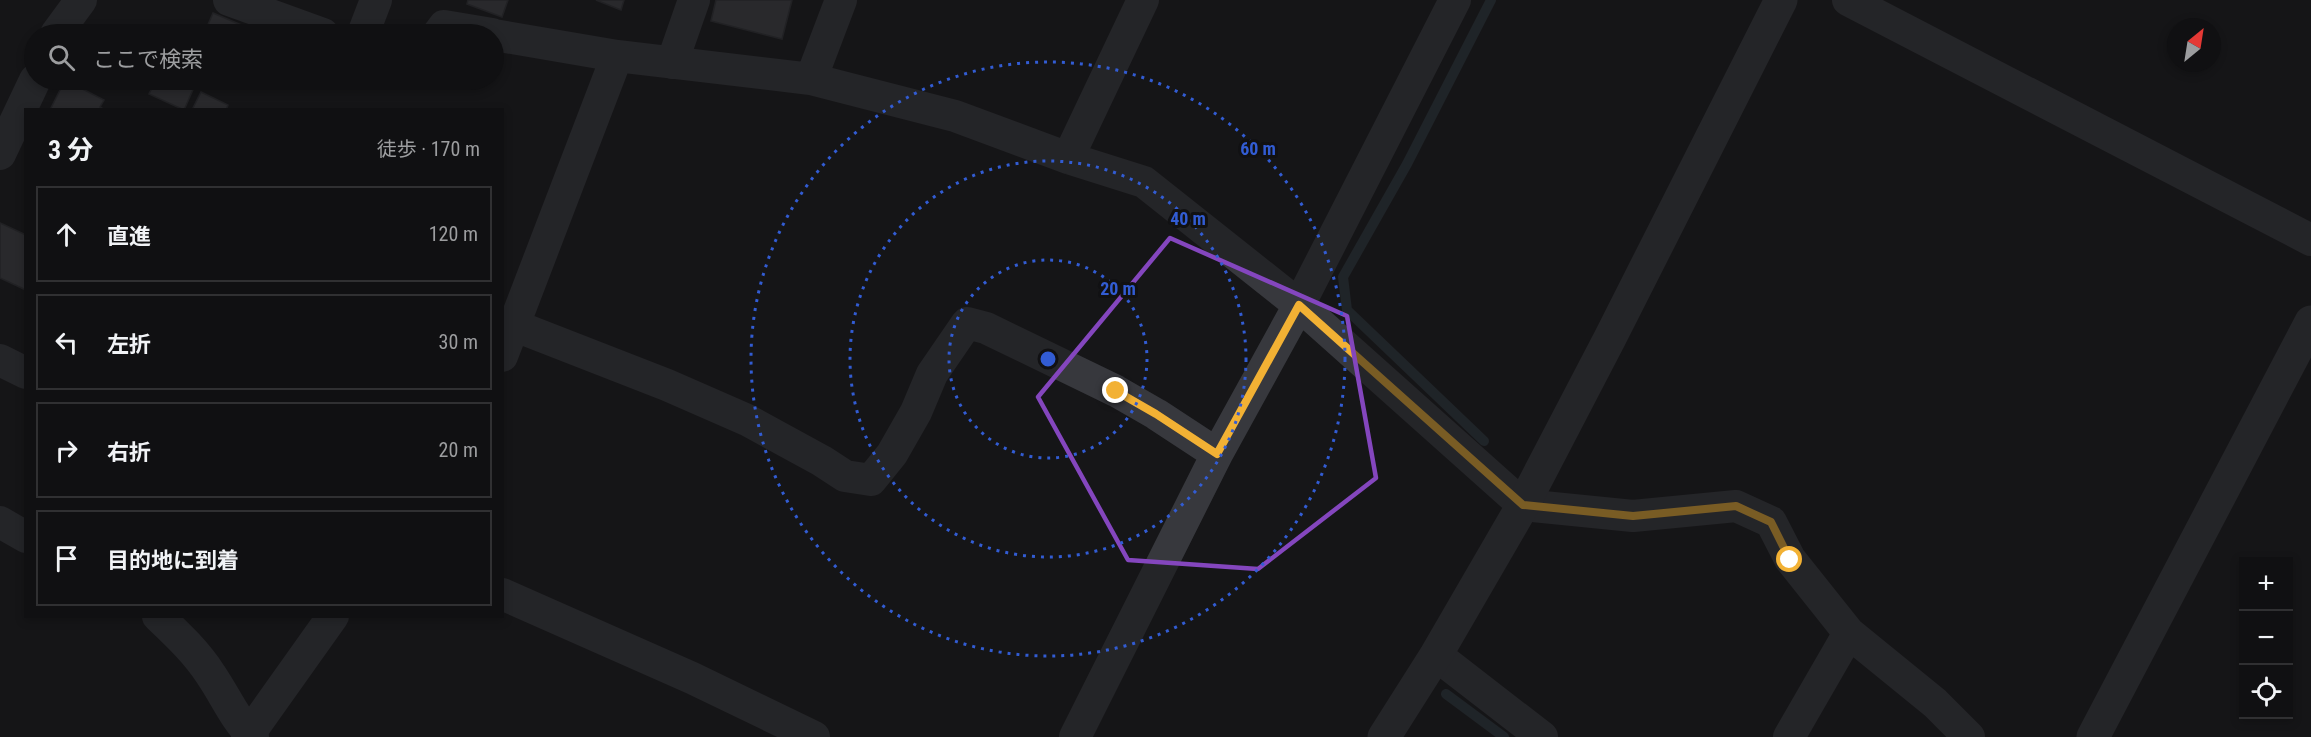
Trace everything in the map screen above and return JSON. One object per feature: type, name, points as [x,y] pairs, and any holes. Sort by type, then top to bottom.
[{"type":"street","points":[[63,24],[81,0]]},
{"type":"street","points":[[229,0],[295,24]]},
{"type":"street","points":[[367,24],[376,0]]},
{"type":"street","points":[[672,63],[694,0]]},
{"type":"street","points":[[811,79],[841,0]]},
{"type":"street","points":[[1068,158],[1143,0]]},
{"type":"street","points":[[1075,737],[1217,454],[1299,305],[1455,0]]},
{"type":"street","points":[[1384,737],[1436,655],[1523,505],[1616,327],[1781,0]]},
{"type":"street","points":[[1848,0],[2311,240]]},
{"type":"street","points":[[504,37],[617,56],[811,79],[955,116],[1068,158],[1144,182],[1299,305],[1523,505],[1633,516],[1736,506],[1771,522],[1790,560],[1849,633],[1935,703],[1969,737]]},
{"type":"street","points":[[504,350],[617,56]]},
{"type":"street","points":[[0,154],[30,90]]},
{"type":"street","points":[[2093,737],[2311,322]]},
{"type":"street","points":[[513,325],[667,385],[747,420],[845,476],[872,480],[892,454],[916,412],[932,374],[967,323],[986,328],[1116,391],[1217,454]]},
{"type":"street","points":[[0,360],[24,372]]},
{"type":"street","points":[[0,522],[24,536]]},
{"type":"street","points":[[504,595],[692,678],[814,737]]},
{"type":"street","points":[[160,618],[186,642],[212,676],[230,711],[250,736],[332,618]]},
{"type":"street","points":[[1789,737],[1849,633]]},
{"type":"street","points":[[1436,655],[1542,737]]},
{"type":"highlighted area","points":[[1170,238],[1347,316],[1376,478],[1258,569],[1128,560],[1038,397]]},
{"type":"building","points":[[468,0],[508,0],[502,17],[467,4]]},
{"type":"building","points":[[596,0],[624,0],[621,10]]},
{"type":"building","points":[[716,0],[792,0],[782,39],[711,21]]},
{"type":"building","points":[[213,13],[239,24],[208,24]]},
{"type":"building","points":[[60,90],[84,90],[104,100],[100,107],[102,108],[51,108]]},
{"type":"building","points":[[151,90],[193,90],[185,108],[180,108],[149,94]]},
{"type":"building","points":[[201,92],[228,105],[227,108],[193,108]]},
{"type":"building","points":[[0,223],[24,234],[24,289],[0,278]]},
{"type":"waterway","points":[[1484,441],[1347,310],[1343,277],[1407,164],[1491,0]]},
{"type":"waterway","points":[[1446,694],[1504,737]]},
{"type":"route","points":[[1116,391],[1217,454],[1299,305],[1523,505],[1633,516],[1736,506],[1771,522],[1790,560]]}]
